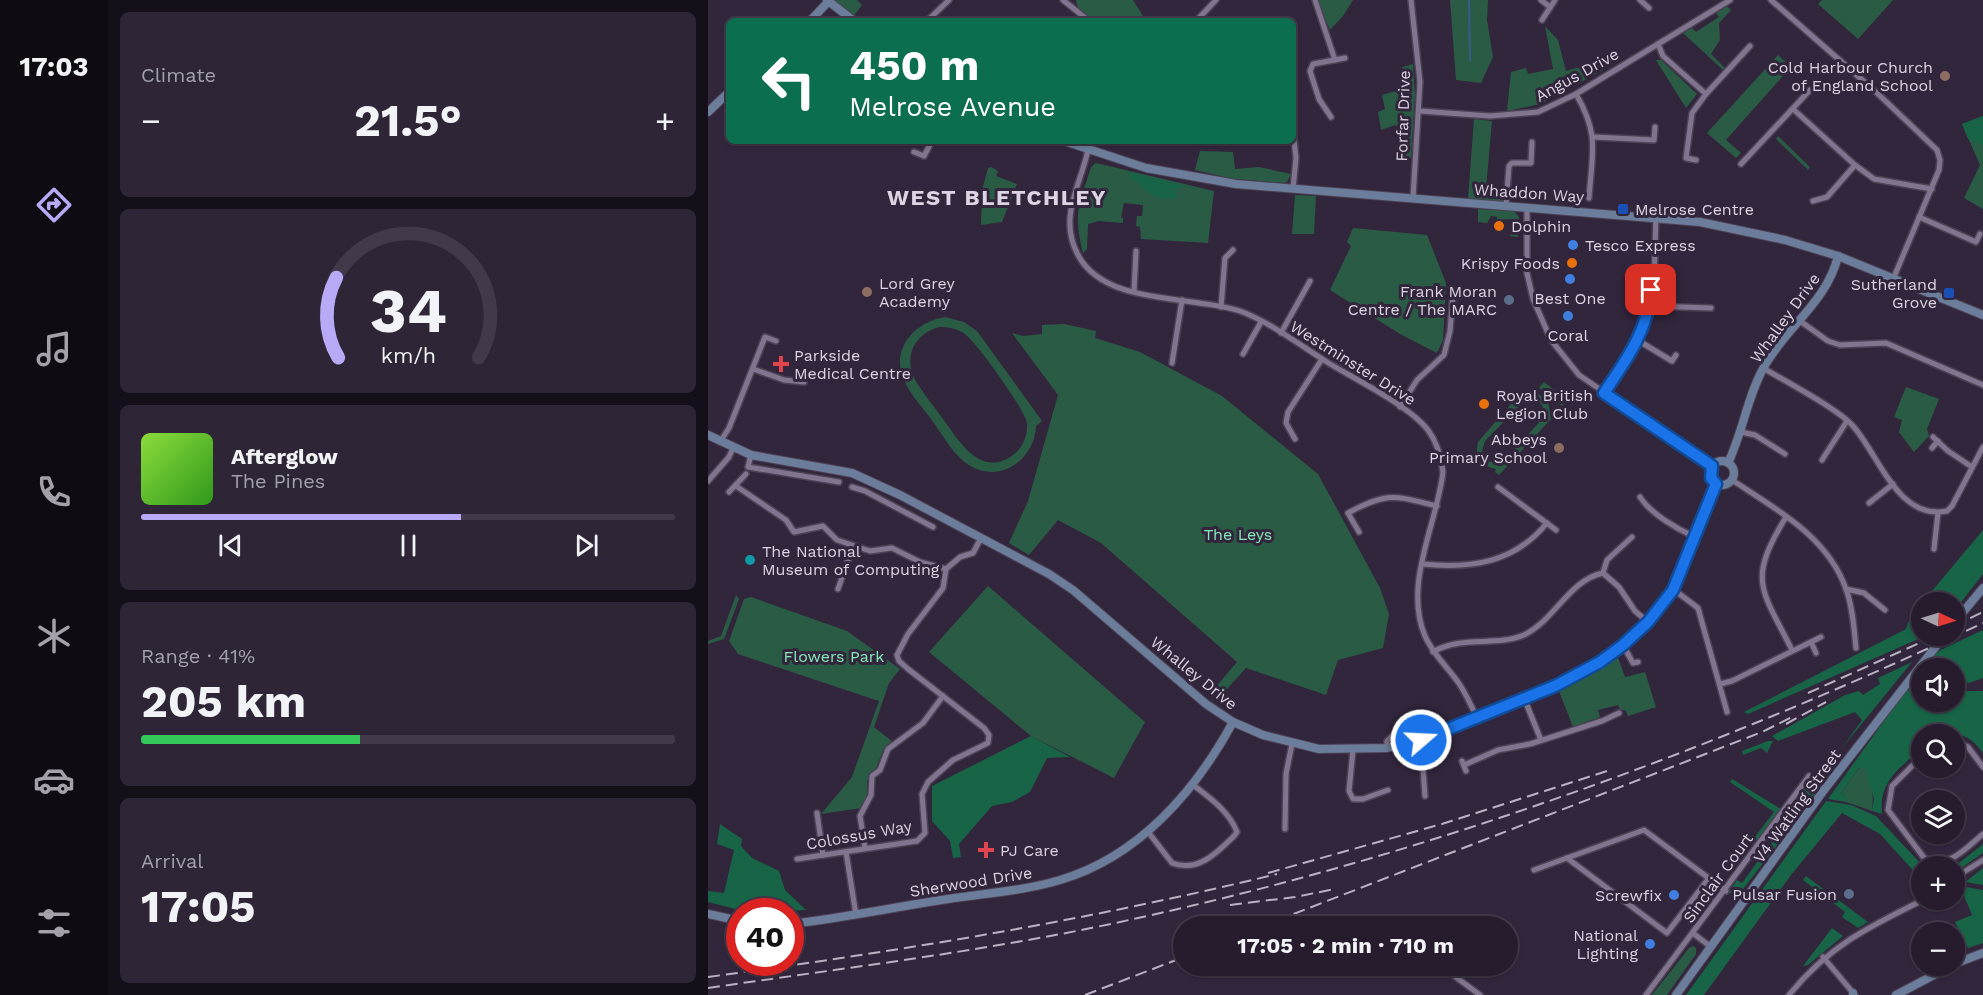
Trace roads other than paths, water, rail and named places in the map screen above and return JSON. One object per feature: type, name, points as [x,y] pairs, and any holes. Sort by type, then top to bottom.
[{"type":"street","points":[[930,18],[949,0]]},
{"type":"street","points":[[1063,0],[1085,18]]},
{"type":"street","points":[[1199,18],[1216,0]]},
{"type":"street","points":[[1315,0],[1335,60]]},
{"type":"street","name":"Forfar Drive","points":[[1411,0],[1420,82],[1413,198]]},
{"type":"street","points":[[1541,0],[1550,7]]},
{"type":"street","points":[[1542,21],[1555,0]]},
{"type":"street","name":"Angus Drive","points":[[1420,111],[1516,116],[1538,112],[1576,94],[1730,0]]},
{"type":"street","points":[[1771,0],[1932,142],[1941,160],[1932,189],[1894,277]]},
{"type":"street","points":[[813,18],[827,1],[850,18]]},
{"type":"street","points":[[1644,1],[1649,8]]},
{"type":"street","points":[[1658,45],[1664,56],[1706,94]]},
{"type":"street","points":[[1696,160],[1686,158],[1692,113],[1706,94],[1750,46]]},
{"type":"street","points":[[1330,117],[1319,99],[1310,71],[1313,64],[1345,58]]},
{"type":"street","points":[[1741,164],[1810,90]]},
{"type":"street","points":[[1576,94],[1592,125],[1594,137],[1589,198]]},
{"type":"street","points":[[708,112],[726,95]]},
{"type":"street","points":[[1793,109],[1855,165],[1874,179],[1932,189]]},
{"type":"street","points":[[1594,137],[1654,140],[1655,127]]},
{"type":"street","points":[[1506,205],[1509,166],[1512,163],[1530,163],[1532,142]]},
{"type":"street","points":[[914,152],[924,156],[930,144]]},
{"type":"street","name":"Whaddon Way","points":[[1072,144],[1146,168],[1201,179],[1293,189],[1656,217],[1754,232],[1838,256],[1983,315]]},
{"type":"street","points":[[1293,189],[1296,158],[1294,144]]},
{"type":"street","name":"Westminster Drive","points":[[1088,150],[1069,214],[1072,242],[1088,270],[1110,284],[1134,291],[1238,311],[1261,322],[1400,407],[1416,418],[1435,441],[1443,472],[1422,564],[1419,589],[1420,610],[1424,634],[1460,685],[1477,718]]},
{"type":"street","points":[[1813,201],[1827,197],[1855,165]]},
{"type":"street","points":[[1527,207],[1525,256],[1533,299],[1551,340],[1579,375],[1712,466]]},
{"type":"street","points":[[1604,393],[1639,341],[1650,306],[1656,217]]},
{"type":"street","points":[[1919,217],[1976,242],[1980,234]]},
{"type":"street","points":[[1221,307],[1225,258],[1233,250]]},
{"type":"street","points":[[1134,291],[1136,251]]},
{"type":"street","name":"Whalley Drive","points":[[1728,463],[1741,432],[1751,393],[1763,368],[1775,349],[1828,284],[1838,256]]},
{"type":"street","points":[[1281,333],[1310,281]]},
{"type":"street","points":[[1400,407],[1417,380],[1444,354],[1450,331],[1453,294]]},
{"type":"street","points":[[1172,363],[1182,300]]},
{"type":"street","points":[[1650,306],[1711,308]]},
{"type":"street","points":[[1800,321],[1828,341],[1840,345],[1886,344],[1983,385]]},
{"type":"street","points":[[1243,354],[1261,322]]},
{"type":"street","points":[[720,442],[729,428],[765,336],[776,341]]},
{"type":"street","points":[[1639,341],[1672,361],[1676,355]]},
{"type":"street","points":[[1295,439],[1286,423],[1288,412],[1322,359]]},
{"type":"street","points":[[1763,368],[1852,425],[1893,484],[1916,507],[1938,513],[1947,512],[1983,447]]},
{"type":"street","points":[[753,369],[784,380],[804,382]]},
{"type":"street","points":[[1822,460],[1847,421]]},
{"type":"street","points":[[1741,432],[1755,435],[1785,454]]},
{"type":"street","name":"Whalley Drive","points":[[708,435],[751,455],[852,473],[900,495],[1074,590],[1206,704],[1233,722],[1292,744],[1353,750],[1387,748],[1419,741],[1578,675],[1623,645],[1648,622],[1673,590],[1716,484]]},
{"type":"street","points":[[1932,448],[1936,439],[1972,467]]},
{"type":"street","points":[[708,481],[729,457],[733,448]]},
{"type":"street","points":[[729,492],[747,470],[751,455]]},
{"type":"street","points":[[1712,466],[1718,462],[1728,463],[1733,469],[1732,480]]},
{"type":"street","points":[[1712,466],[1711,478],[1716,484],[1723,485],[1732,480]]},
{"type":"street","points":[[747,470],[839,482]]},
{"type":"street","points":[[1732,480],[1806,531],[1834,564],[1846,589],[1853,615],[1856,648]]},
{"type":"street","points":[[1869,503],[1893,484]]},
{"type":"street","points":[[736,486],[786,520],[794,532],[818,525],[827,529],[837,540],[853,546],[874,552],[885,547],[892,548],[920,562],[946,569],[960,557],[973,553],[981,538]]},
{"type":"street","points":[[852,486],[933,527]]},
{"type":"street","points":[[1498,487],[1556,530]]},
{"type":"street","points":[[1871,491],[1877,497]]},
{"type":"street","points":[[893,506],[900,495]]},
{"type":"street","points":[[1359,532],[1348,513],[1376,499],[1394,496],[1437,506]]},
{"type":"street","points":[[1640,497],[1669,521],[1695,537]]},
{"type":"street","points":[[1934,549],[1938,540],[1938,513]]},
{"type":"street","points":[[1786,517],[1768,547],[1761,576],[1764,594],[1792,650]]},
{"type":"street","points":[[1422,564],[1471,566],[1492,561],[1528,543],[1547,524]]},
{"type":"street","points":[[1604,573],[1606,560],[1632,537]]},
{"type":"street","points":[[838,589],[853,546]]},
{"type":"street","name":"Colossus Way","points":[[797,859],[917,841],[922,838],[925,828],[922,794],[928,782],[953,760],[988,743],[989,735],[984,728],[908,669],[897,655],[908,634],[944,588],[946,569]]},
{"type":"street","points":[[1604,573],[1619,587],[1635,611],[1648,622]]},
{"type":"street","points":[[1434,651],[1451,644],[1522,635],[1538,626],[1585,580],[1604,573]]},
{"type":"street","points":[[1965,610],[1983,588]]},
{"type":"street","points":[[1846,589],[1864,593],[1875,606],[1886,610]]},
{"type":"street","points":[[1673,590],[1698,608],[1727,712]]},
{"type":"street","points":[[1720,684],[1732,681],[1821,637]]},
{"type":"street","points":[[1811,642],[1816,653]]},
{"type":"street","points":[[1623,645],[1633,663],[1638,662]]},
{"type":"street","name":"V4 Watling Street","points":[[1676,995],[1824,790],[1936,646]]},
{"type":"street","points":[[865,848],[860,816],[871,795],[869,785],[872,776],[880,770],[888,749],[923,723],[943,696]]},
{"type":"street","points":[[1524,698],[1541,740]]},
{"type":"street","points":[[1464,766],[1498,750],[1541,740],[1602,721],[1619,713]]},
{"type":"street","points":[[1387,748],[1387,741],[1413,716]]},
{"type":"street","name":"Sherwood Drive","points":[[804,922],[1057,881],[1113,859],[1149,833],[1192,784],[1214,754],[1233,722]]},
{"type":"street","points":[[1403,726],[1419,741],[1425,796]]},
{"type":"street","points":[[1285,829],[1286,774],[1292,744]]},
{"type":"street","points":[[1965,746],[1983,767]]},
{"type":"street","points":[[1353,750],[1349,791],[1353,799],[1363,800],[1388,790]]},
{"type":"street","points":[[1911,767],[1892,786],[1888,801],[1891,817],[1923,856]]},
{"type":"street","name":"Sinclair Court","points":[[1646,995],[1694,934],[1809,776]]},
{"type":"street","points":[[1149,833],[1172,863],[1178,865],[1209,861],[1234,836],[1237,832],[1234,824],[1222,809],[1192,784]]},
{"type":"street","points":[[817,813],[823,855]]},
{"type":"street","points":[[1534,870],[1644,830],[1726,891]]},
{"type":"street","points":[[1957,856],[1983,834]]},
{"type":"street","points":[[846,852],[856,915]]},
{"type":"street","points":[[1567,858],[1667,933],[1709,878]]},
{"type":"street","points":[[1965,871],[1983,860]]},
{"type":"street","points":[[1789,995],[1823,957],[1865,929],[1911,906]]},
{"type":"street","points":[[708,914],[726,918]]},
{"type":"street","points":[[1694,934],[1711,947]]},
{"type":"street","points":[[1965,960],[1983,953]]},
{"type":"street","points":[[1823,957],[1853,994]]},
{"type":"street","points":[[1454,976],[1480,995]]},
{"type":"street","points":[[1896,995],[1932,976]]},
{"type":"waterway","points":[[1469,0],[1470,60]]},
{"type":"railway","points":[[1965,621],[1983,612]]},
{"type":"railway","points":[[708,988],[923,957],[1085,929],[1247,892],[1355,863],[1569,794],[1674,755],[1778,714],[1983,623]]},
{"type":"railway","points":[[1808,693],[1913,646]]},
{"type":"railway","points":[[1786,724],[1826,702]]},
{"type":"railway","points":[[1288,916],[1762,732],[1792,717]]},
{"type":"railway","points":[[1268,873],[1442,824],[1607,771]]},
{"type":"railway","points":[[708,977],[994,933],[1136,906],[1277,874]]},
{"type":"railway","points":[[1230,905],[1295,897],[1335,889]]},
{"type":"railway","points":[[1085,995],[1173,961]]},
{"type":"place","name":"Cold Harbour Church of England School","points":[[1945,76]]},
{"type":"place","name":"Melrose Centre","points":[[1623,209]]},
{"type":"place","name":"Dolphin","points":[[1499,226]]},
{"type":"place","name":"Tesco Express","points":[[1573,245]]},
{"type":"place","name":"Krispy Foods","points":[[1572,263]]},
{"type":"place","name":"Best One","points":[[1570,279]]},
{"type":"place","name":"Lord Grey Academy","points":[[867,292]]},
{"type":"place","name":"Sutherland Grove","points":[[1949,293]]},
{"type":"place","name":"Frank Moran Centre / The MARC","points":[[1509,300]]},
{"type":"place","name":"Coral","points":[[1568,316]]},
{"type":"place","name":"Parkside Medical Centre","points":[[781,364]]},
{"type":"place","name":"Royal British Legion Club","points":[[1484,404]]},
{"type":"place","name":"Abbeys Primary School","points":[[1559,448]]},
{"type":"place","name":"The National Museum of Computing","points":[[750,560]]},
{"type":"place","name":"PJ Care","points":[[986,850]]},
{"type":"place","name":"Pulsar Fusion","points":[[1849,894]]},
{"type":"place","name":"Screwfix","points":[[1674,895]]},
{"type":"place","name":"National Lighting","points":[[1650,944]]},
{"type":"district","name":"WEST BLETCHLEY","points":[[997,197]]},
{"type":"park label","name":"The Leys","points":[[1238,534]]},
{"type":"park label","name":"Flowers Park","points":[[834,656]]}]
